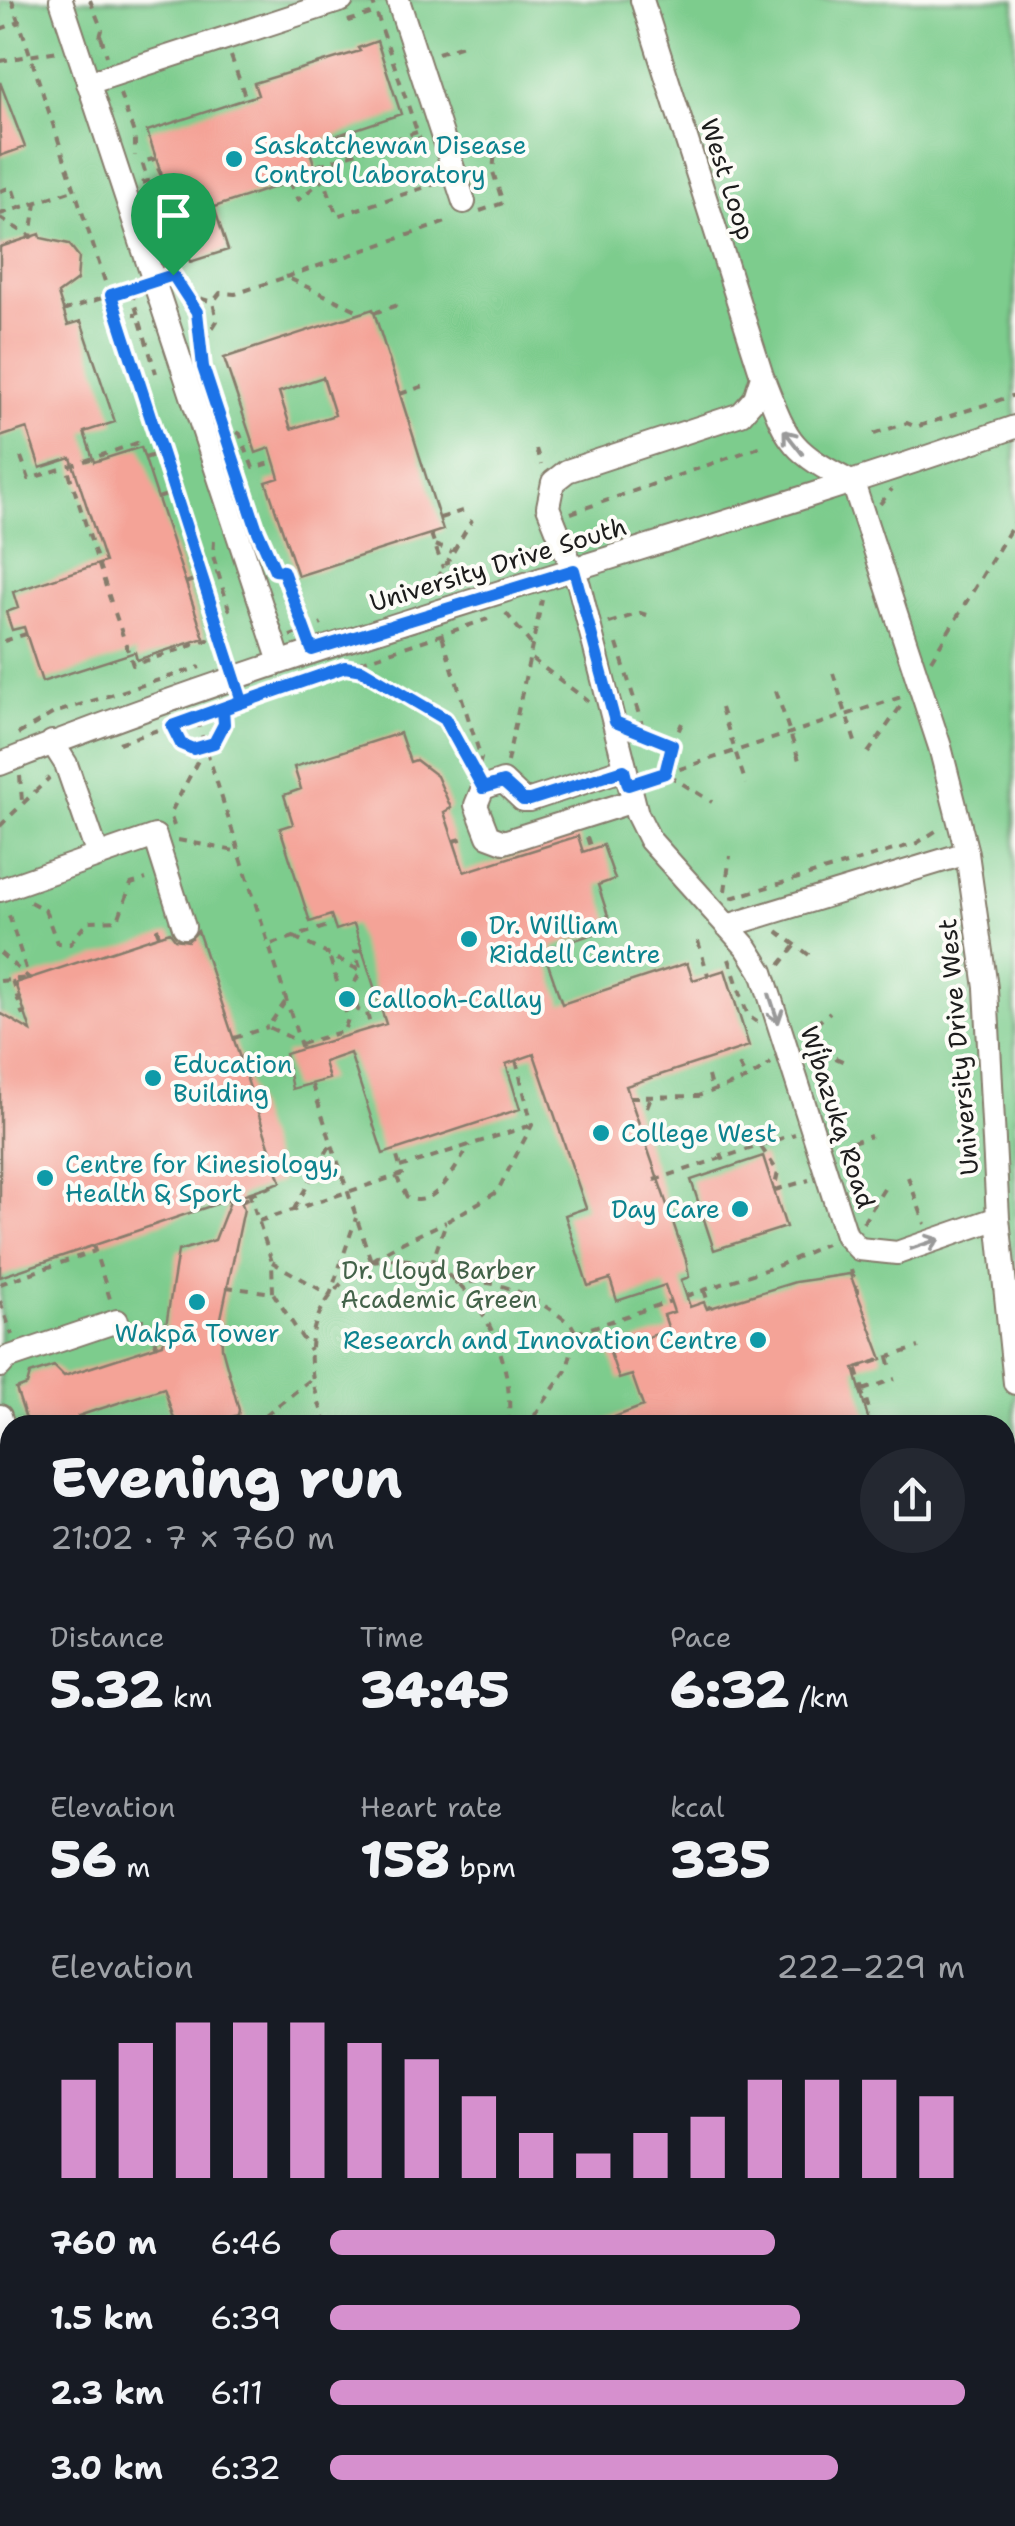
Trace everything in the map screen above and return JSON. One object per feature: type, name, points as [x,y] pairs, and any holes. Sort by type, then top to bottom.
[{"type":"street","points":[[61,0],[276,650]]},
{"type":"street","points":[[88,83],[342,0]]},
{"type":"street","points":[[398,0],[464,202]]},
{"type":"street","name":"West Loop","points":[[642,0],[762,376],[787,440],[813,462],[853,483]]},
{"type":"street","points":[[574,570],[552,520],[548,495],[553,482],[567,472],[741,414],[755,398],[762,376]]},
{"type":"street","name":"University Drive South","points":[[0,764],[276,650],[309,640],[438,624],[574,570],[853,483],[1015,427]]},
{"type":"street","name":"University Drive West","points":[[853,483],[918,681],[967,853],[986,988],[998,1218],[1015,1383]]},
{"type":"street","name":"Wį́bazuką Road","points":[[574,570],[600,626],[615,722],[638,782],[650,840],[727,926],[762,972],[846,1234],[859,1249],[897,1253],[998,1218]]},
{"type":"street","points":[[52,742],[66,764],[96,854]]},
{"type":"street","points":[[503,782],[523,800],[530,800],[638,782],[504,842],[485,832],[476,805],[483,788],[503,782]]},
{"type":"street","points":[[0,890],[155,836],[184,927]]},
{"type":"street","points":[[727,926],[967,853]]},
{"type":"street","points":[[9,1360],[115,1314]]},
{"type":"path","points":[[12,0],[242,701]]},
{"type":"path","points":[[372,0],[426,158]]},
{"type":"path","points":[[0,29],[20,22]]},
{"type":"path","points":[[101,37],[136,136],[134,160],[164,226],[173,275],[197,312],[203,367]]},
{"type":"path","points":[[417,132],[319,165],[337,216],[435,184],[430,171]]},
{"type":"path","points":[[213,302],[227,290],[235,294],[503,204],[493,172],[496,140]]},
{"type":"path","points":[[153,159],[160,177],[145,182],[142,162],[153,159]]},
{"type":"path","points":[[289,182],[298,200],[324,178]]},
{"type":"path","points":[[0,191],[12,187],[19,208]]},
{"type":"path","points":[[0,216],[76,189]]},
{"type":"path","points":[[0,216],[31,237],[36,202]]},
{"type":"path","points":[[286,277],[363,312]]},
{"type":"path","points":[[63,310],[137,286],[132,300],[156,373]]},
{"type":"path","points":[[184,294],[213,302]]},
{"type":"path","points":[[202,343],[217,321],[213,302]]},
{"type":"path","points":[[374,312],[400,304]]},
{"type":"path","points":[[117,314],[138,315]]},
{"type":"path","points":[[400,394],[427,385]]},
{"type":"path","points":[[874,434],[907,423],[916,427],[1015,395]]},
{"type":"path","points":[[226,438],[220,420],[240,434],[253,468]]},
{"type":"path","points":[[21,457],[28,479],[137,443],[138,448]]},
{"type":"path","points":[[552,520],[765,445]]},
{"type":"path","points":[[144,458],[162,452]]},
{"type":"path","points":[[238,473],[274,462]]},
{"type":"path","points":[[66,467],[111,602]]},
{"type":"path","points":[[158,498],[175,492]]},
{"type":"path","points":[[440,518],[468,509]]},
{"type":"path","points":[[115,744],[345,667],[362,670],[414,698],[452,727],[478,772],[481,758],[429,593],[472,520]]},
{"type":"path","points":[[918,681],[1015,522]]},
{"type":"path","points":[[431,534],[443,568]]},
{"type":"path","points":[[214,541],[212,556],[229,609],[217,618]]},
{"type":"path","points":[[262,541],[275,570],[295,566]]},
{"type":"path","points":[[435,545],[452,552]]},
{"type":"path","points":[[198,561],[212,556]]},
{"type":"path","points":[[283,571],[321,675]]},
{"type":"path","points":[[186,583],[217,572]]},
{"type":"path","points":[[503,782],[542,600]]},
{"type":"path","points":[[600,626],[606,609]]},
{"type":"path","points":[[600,626],[640,612],[650,616]]},
{"type":"path","points":[[114,613],[133,665],[208,640],[226,648]]},
{"type":"path","points":[[506,613],[534,648]]},
{"type":"path","points":[[10,738],[54,713],[232,666],[309,640],[322,624]]},
{"type":"path","points":[[4,642],[26,634]]},
{"type":"path","points":[[616,641],[646,734],[640,748]]},
{"type":"path","points":[[532,659],[615,722],[672,745]]},
{"type":"path","points":[[833,673],[857,748]]},
{"type":"path","points":[[776,691],[801,766]]},
{"type":"path","points":[[638,782],[909,695],[868,753]]},
{"type":"path","points":[[721,708],[746,784]]},
{"type":"path","points":[[172,726],[186,748],[206,746],[219,738],[223,709]]},
{"type":"path","points":[[196,718],[301,1045]]},
{"type":"path","points":[[665,773],[683,720]]},
{"type":"path","points":[[206,746],[170,814],[178,842],[202,842],[240,852]]},
{"type":"path","points":[[0,826],[22,801],[66,764]]},
{"type":"path","points":[[665,773],[712,802]]},
{"type":"path","points":[[711,888],[725,900],[916,843],[943,826]]},
{"type":"path","points":[[454,841],[485,832]]},
{"type":"path","points":[[29,900],[47,913],[57,943],[70,944],[88,921],[118,920],[130,884],[152,876]]},
{"type":"path","points":[[0,890],[29,978]]},
{"type":"path","points":[[759,917],[813,958]]},
{"type":"path","points":[[270,944],[334,924]]},
{"type":"path","points":[[294,937],[361,971]]},
{"type":"path","points":[[698,941],[708,975]]},
{"type":"path","points":[[358,1010],[351,988],[361,971],[355,952],[362,950]]},
{"type":"path","points":[[0,953],[29,978]]},
{"type":"path","points":[[268,1027],[301,1045],[344,1031],[348,1018],[329,955]]},
{"type":"path","points":[[728,958],[746,1012],[762,1026]]},
{"type":"path","points":[[0,982],[29,978]]},
{"type":"path","points":[[12,980],[23,1016]]},
{"type":"path","points":[[234,1038],[268,1027],[286,998]]},
{"type":"path","points":[[348,1018],[358,1010]]},
{"type":"path","points":[[358,1010],[366,1013],[372,1029]]},
{"type":"path","points":[[739,1014],[746,1012]]},
{"type":"path","points":[[796,1041],[830,1012]]},
{"type":"path","points":[[330,1295],[340,1279],[387,1248],[446,1222],[497,1192],[532,1125],[516,1060]]},
{"type":"path","points":[[630,1097],[712,1091],[747,1079],[773,1062]]},
{"type":"path","points":[[739,1065],[747,1079]]},
{"type":"path","points":[[708,1076],[712,1091]]},
{"type":"path","points":[[312,1085],[370,1261]]},
{"type":"path","points":[[648,1107],[651,1097]]},
{"type":"path","points":[[400,1167],[532,1125]]},
{"type":"path","points":[[654,1180],[794,1134]]},
{"type":"path","points":[[820,1152],[871,1136]]},
{"type":"path","points":[[294,1209],[331,1144]]},
{"type":"path","points":[[396,1176],[407,1196],[425,1200],[434,1196],[470,1146]]},
{"type":"path","points":[[759,1146],[775,1162],[778,1172],[774,1190],[809,1180]]},
{"type":"path","points":[[259,1221],[402,1174],[395,1150]]},
{"type":"path","points":[[721,1155],[726,1168]]},
{"type":"path","points":[[241,1200],[278,1183]]},
{"type":"path","points":[[686,1296],[780,1265],[858,1230],[887,1184]]},
{"type":"path","points":[[250,1195],[272,1262],[273,1294],[312,1353]]},
{"type":"path","points":[[324,1415],[312,1353],[316,1329],[356,1218]]},
{"type":"path","points":[[431,1266],[446,1222]]},
{"type":"path","points":[[0,1284],[94,1248],[115,1314]]},
{"type":"path","points":[[370,1261],[399,1259],[431,1266],[454,1283],[485,1320],[500,1355],[509,1390],[508,1415]]},
{"type":"path","points":[[272,1262],[330,1295]]},
{"type":"path","points":[[851,1270],[858,1294]]},
{"type":"path","points":[[454,1283],[492,1282],[519,1290],[571,1324],[576,1333],[566,1369],[535,1415]]},
{"type":"path","points":[[226,1286],[273,1294]]},
{"type":"path","points":[[704,1290],[710,1308]]},
{"type":"path","points":[[0,1301],[9,1360]]},
{"type":"path","points":[[576,1333],[671,1301]]},
{"type":"path","points":[[895,1379],[861,1387],[856,1369],[919,1346]]},
{"type":"path","points":[[888,1357],[891,1368]]},
{"type":"path","points":[[266,1415],[314,1377]]},
{"type":"green space","name":"Dr. Lloyd Barber Academic Green","points":[[0,0],[1015,0],[1015,1415],[0,1415]]},
{"type":"building","name":"Saskatchewan Disease Control Laboratory","points":[[377,41],[401,114],[308,145],[317,173],[214,207],[228,250],[190,262],[147,131],[258,95],[254,83],[360,51],[358,48]]},
{"type":"building","points":[[0,82],[25,147],[0,156]]},
{"type":"building","points":[[40,234],[41,238],[69,244],[79,257],[77,280],[58,294],[68,325],[81,321],[115,422],[84,432],[94,462],[141,447],[204,638],[137,660],[135,652],[42,682],[24,627],[12,630],[6,612],[18,608],[13,592],[105,562],[71,458],[40,468],[27,428],[0,437],[0,247]]},
{"type":"building","points":[[373,309],[443,530],[298,576],[266,482],[279,478],[270,448],[256,453],[224,358]],"holes":[[[323,377],[335,415],[291,429],[279,392]]]},
{"type":"building","points":[[400,733],[410,762],[416,760],[437,776],[451,808],[444,812],[464,872],[578,836],[583,852],[603,845],[615,879],[598,885],[612,928],[553,947],[556,958],[547,961],[562,1004],[687,963],[693,980],[725,970],[749,1046],[626,1086],[686,1260],[689,1277],[681,1280],[690,1307],[704,1302],[707,1309],[795,1282],[850,1274],[882,1359],[854,1368],[867,1415],[620,1415],[643,1406],[632,1375],[619,1379],[609,1350],[669,1330],[664,1315],[674,1312],[665,1285],[617,1301],[610,1279],[588,1286],[565,1215],[586,1208],[534,1054],[506,1064],[520,1109],[383,1154],[350,1053],[324,1062],[329,1079],[292,1089],[285,1054],[386,1024],[354,924],[336,930],[331,915],[310,922],[280,828],[293,824],[284,795],[301,789],[294,767]]},
{"type":"building","points":[[198,931],[281,1182],[239,1196],[244,1209],[221,1318],[222,1348],[238,1415],[173,1415],[164,1388],[81,1415],[25,1415],[16,1389],[27,1385],[30,1374],[54,1366],[64,1376],[163,1344],[178,1251],[215,1240],[231,1199],[0,1277],[0,1013],[31,1031],[15,983],[170,932],[175,939],[188,941]]},
{"type":"building","name":"Day Care","points":[[763,1156],[786,1227],[714,1250],[691,1180]]},
{"type":"place","name":"Saskatchewan Disease Control Laboratory","points":[[234,159]]},
{"type":"place","name":"Dr. William Riddell Centre","points":[[469,939]]},
{"type":"place","name":"Callooh-Callay","points":[[347,999]]},
{"type":"place","name":"Education Building","points":[[153,1078]]},
{"type":"place","name":"College West","points":[[601,1133]]},
{"type":"place","name":"Centre for Kinesiology, Health & Sport","points":[[45,1178]]},
{"type":"place","name":"Day Care","points":[[740,1209]]},
{"type":"place","name":"Wakpā Tower","points":[[197,1302]]},
{"type":"place","name":"Research and Innovation Centre","points":[[758,1340]]},
{"type":"route","points":[[173,275],[197,312],[203,367],[256,527],[275,570],[283,571],[312,650],[574,570],[615,722],[672,745],[665,773],[628,785],[624,770],[530,800],[523,800],[503,782],[483,788],[452,727],[436,711],[362,670],[345,667],[223,709],[224,724],[214,743],[193,749],[181,744],[172,726],[242,701],[111,295],[173,275]]}]
